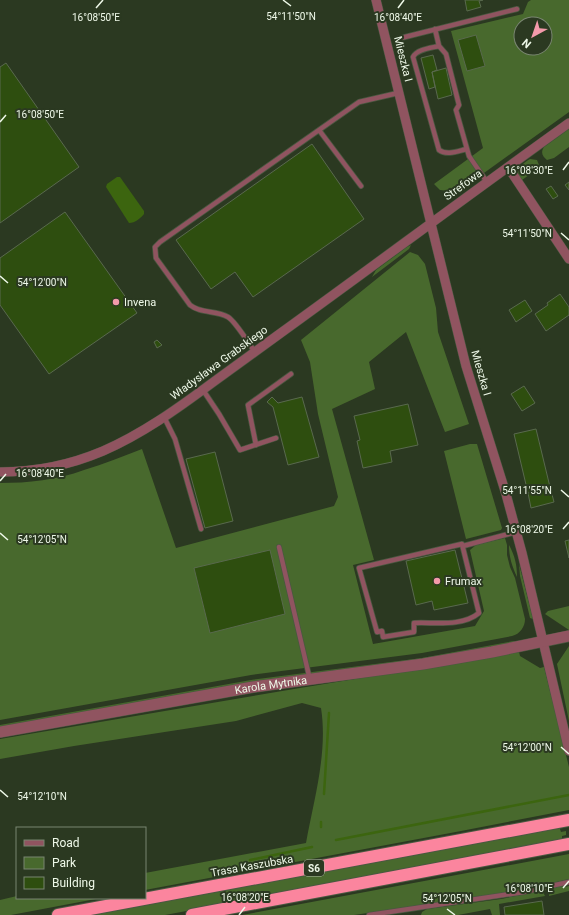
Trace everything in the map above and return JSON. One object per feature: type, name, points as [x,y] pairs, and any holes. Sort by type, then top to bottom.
[{"type":"highway","name":"Trasa Kaszubska","points":[[146,899],[569,820]]},
{"type":"highway","name":"S6","points":[[192,915],[569,844]]},
{"type":"highway","name":"Trasa Kaszubska","points":[[58,915],[144,899]]},
{"type":"street","name":"Mieszka I","points":[[376,0],[466,366],[506,494],[569,751]]},
{"type":"street","name":"Strefowa","points":[[430,224],[569,123]]},
{"type":"street","points":[[508,167],[569,259]]},
{"type":"street","name":"Władysława Grabskiego","points":[[0,472],[39,470],[74,462],[102,452],[126,440],[164,417],[203,390],[430,224]]},
{"type":"street","name":"Karola Mytnika","points":[[0,732],[253,687],[423,664],[569,636]]},
{"type":"lane","points":[[397,39],[517,10]]},
{"type":"lane","points":[[435,29],[439,46],[446,54],[459,105],[456,110],[469,156],[487,182]]},
{"type":"lane","points":[[439,46],[420,51],[414,54],[413,57],[439,150],[443,153],[448,153],[467,149]]},
{"type":"lane","points":[[255,352],[229,317],[195,310],[190,305],[156,258],[155,248],[160,242],[359,102],[398,93]]},
{"type":"lane","points":[[319,130],[361,186]]},
{"type":"lane","points":[[256,445],[248,405],[291,374]]},
{"type":"lane","points":[[203,390],[240,450],[276,438]]},
{"type":"lane","points":[[164,417],[175,439],[201,529]]},
{"type":"lane","points":[[465,545],[479,613],[473,618],[463,622],[414,623],[414,632],[383,637],[382,630],[377,632],[359,568],[462,544],[465,545],[516,532]]},
{"type":"lane","points":[[279,547],[310,680]]},
{"type":"lane","points":[[369,915],[524,892],[569,882]]},
{"type":"green space","points":[[531,0],[569,0],[569,112],[452,196],[449,191],[440,190],[434,184],[483,148],[451,31],[513,16],[513,56],[553,56],[553,16],[515,16],[523,14],[528,2]]},
{"type":"green space","points":[[569,129],[569,147],[554,158],[547,160],[544,158],[542,151],[544,147]]},
{"type":"green space","points":[[530,159],[537,160],[539,165],[536,170],[522,180],[519,177],[518,171],[524,163]]},
{"type":"green space","points":[[411,245],[409,249],[372,277],[376,270]]},
{"type":"green space","points":[[410,252],[418,255],[425,264],[436,308],[438,332],[469,424],[445,432],[406,332],[369,362],[375,389],[332,409],[374,560],[353,565],[373,644],[475,626],[484,611],[470,550],[476,545],[505,538],[507,555],[515,578],[525,619],[522,630],[512,636],[422,653],[251,675],[0,720],[0,483],[32,482],[53,479],[99,465],[142,449],[176,548],[334,506],[338,497],[318,414],[310,362],[301,340]]},
{"type":"green space","points":[[470,444],[477,444],[502,528],[501,530],[466,539],[444,451]]},
{"type":"green space","points":[[509,545],[517,568],[517,577],[511,561]]},
{"type":"green space","points":[[519,564],[533,619],[530,618],[520,576]]},
{"type":"green space","points":[[569,606],[569,630],[545,614],[548,611]]},
{"type":"green space","points":[[514,641],[516,642],[453,655],[0,727],[0,725],[251,680],[422,658]]},
{"type":"green space","points":[[569,646],[569,721],[557,664]]},
{"type":"green space","points":[[519,652],[520,656],[540,668],[544,667],[569,767],[569,810],[146,890],[146,873],[306,843],[319,776],[323,741],[321,708],[302,703],[236,721],[0,759],[0,739]]},
{"type":"green space","points":[[559,826],[561,832],[566,831],[566,835],[562,836],[562,841],[165,915],[87,915]]},
{"type":"green space","points":[[569,854],[569,879],[523,890],[354,915],[242,915]]},
{"type":"green space","points":[[561,886],[569,886],[569,891],[549,896],[550,889]]},
{"type":"green space","points":[[541,891],[545,896],[499,904],[500,915],[492,915],[490,909],[458,915],[421,915],[422,912],[427,909],[501,899]]},
{"type":"green space","points":[[16,896],[16,899],[96,899],[11,915],[0,915],[0,900]]},
{"type":"shaded area","points":[[117,177],[120,177],[144,211],[143,216],[138,220],[129,223],[106,187],[107,184]]},
{"type":"building","points":[[465,0],[483,0],[479,1],[481,7],[467,11]]},
{"type":"building","points":[[476,35],[485,66],[467,71],[458,40]]},
{"type":"building","points":[[433,55],[437,70],[432,72],[435,87],[429,89],[421,58]]},
{"type":"building","points":[[6,63],[79,167],[0,223],[0,67]]},
{"type":"building","points":[[446,68],[452,95],[438,99],[432,72]]},
{"type":"building","points":[[312,144],[364,219],[253,297],[235,272],[211,289],[176,240]]},
{"type":"building","points":[[569,182],[569,190],[565,185]]},
{"type":"building","points":[[551,186],[558,196],[553,199],[546,189]]},
{"type":"building","points":[[65,212],[137,313],[49,374],[0,305],[0,258]]},
{"type":"building","points":[[560,294],[569,307],[569,315],[546,331],[535,314]]},
{"type":"building","points":[[525,300],[532,311],[516,322],[509,310]]},
{"type":"building","points":[[157,340],[162,345],[157,348],[154,342]]},
{"type":"building","points":[[524,386],[535,403],[522,411],[511,394]]},
{"type":"building","points":[[272,397],[278,403],[302,397],[319,457],[288,465],[273,407],[267,402]]},
{"type":"building","points":[[408,404],[418,445],[390,451],[392,462],[363,468],[357,441],[360,440],[354,416]]},
{"type":"building","points":[[536,429],[550,487],[528,493],[514,434]]},
{"type":"building","points":[[215,452],[233,521],[205,528],[186,459]]},
{"type":"building","points":[[550,487],[554,502],[531,508],[528,493]]},
{"type":"building","points":[[569,540],[569,558],[565,541]]},
{"type":"building","points":[[270,550],[285,614],[210,633],[194,568]]},
{"type":"building","name":"Frumax","points":[[455,550],[468,603],[434,610],[432,601],[416,605],[406,561]]},
{"type":"building","points":[[542,901],[544,915],[505,915],[504,907]]},
{"type":"waterway","points":[[324,794],[329,713]]},
{"type":"waterway","points":[[336,840],[569,795]]},
{"type":"waterway","points":[[321,822],[321,827]]},
{"type":"waterway","points":[[250,860],[312,847]]},
{"type":"place","name":"Invena","points":[[116,302]]},
{"type":"place","name":"Frumax","points":[[437,581]]}]
